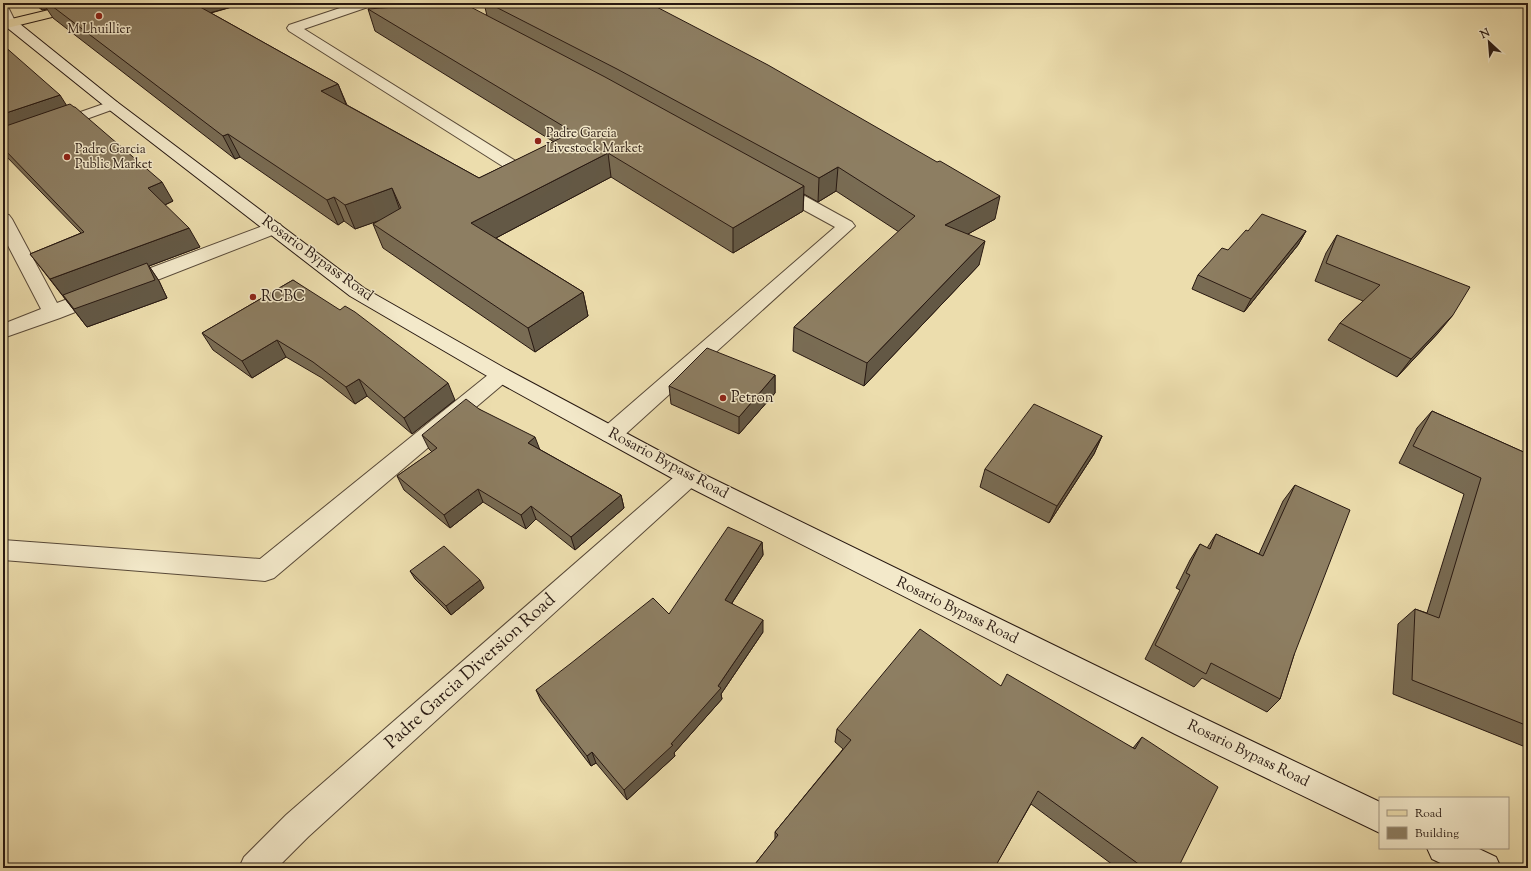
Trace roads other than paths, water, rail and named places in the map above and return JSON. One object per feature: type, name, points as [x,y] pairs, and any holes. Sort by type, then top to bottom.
[{"type":"main road","points":[[3,8],[7,24],[93,3]]},
{"type":"main road","points":[[367,3],[294,28],[513,166]]},
{"type":"main road","name":"Rosario Bypass Road","points":[[7,24],[358,292],[501,375],[689,477],[1185,724],[1379,818]]},
{"type":"main road","points":[[3,144],[112,105]]},
{"type":"main road","points":[[611,434],[846,226],[764,180]]},
{"type":"main road","points":[[3,219],[53,312]]},
{"type":"main road","points":[[3,331],[274,228]]},
{"type":"main road","points":[[3,550],[265,570],[501,375]]},
{"type":"main road","name":"Padre Garcia Diversion Road","points":[[255,868],[297,826],[689,477]]},
{"type":"main road","points":[[1445,849],[1485,868]]},
{"type":"place","name":"M Lhuillier","points":[[99,16]]},
{"type":"place","name":"Padre Garcia Livestock Market","points":[[538,141]]},
{"type":"place","name":"Padre Garcia Public Market","points":[[67,157]]},
{"type":"place","name":"RCBC","points":[[253,297]]},
{"type":"place","name":"Petron","points":[[723,398]]}]
